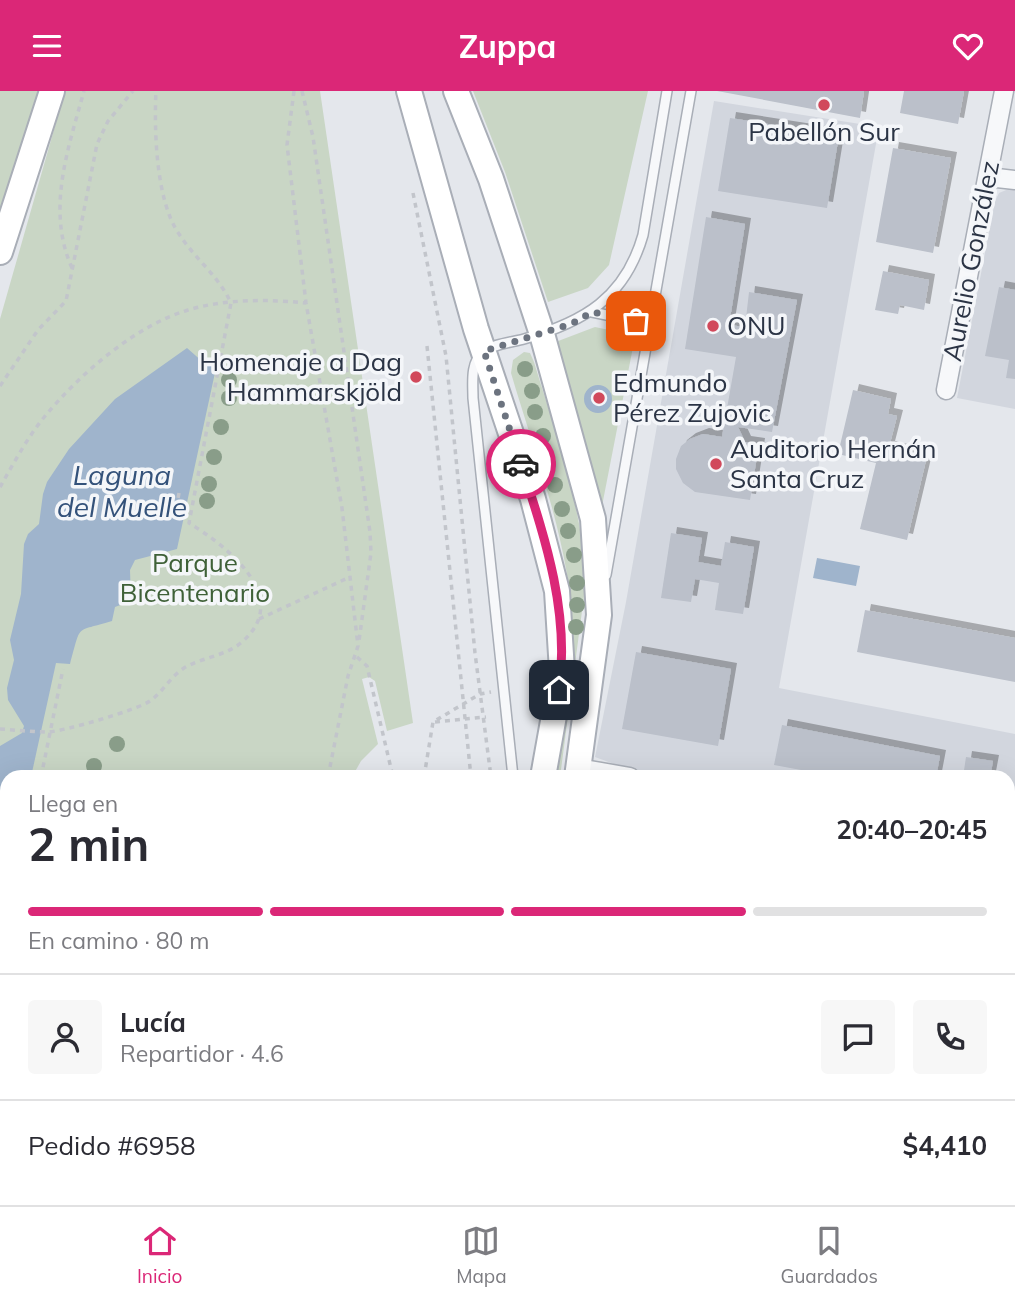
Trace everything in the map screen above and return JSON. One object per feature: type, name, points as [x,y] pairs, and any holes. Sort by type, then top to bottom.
[{"type":"main road","points":[[0,252],[52,91]]},
{"type":"main road","points":[[410,91],[484,351],[545,538],[557,591],[562,671],[545,770]]},
{"type":"main road","points":[[456,91],[491,179],[542,334],[593,519],[599,615],[577,770]]},
{"type":"street","name":"Aurelio González","points":[[946,390],[1004,91]]},
{"type":"street","points":[[988,177],[1015,180]]},
{"type":"lane","points":[[512,770],[473,398],[473,368],[484,351],[571,324],[592,312],[611,294],[636,257],[667,91]]},
{"type":"lane","points":[[599,615],[691,91]]},
{"type":"lane","points":[[592,312],[650,324]]},
{"type":"path","points":[[73,270],[63,243],[61,180],[69,139],[84,91]]},
{"type":"path","points":[[0,386],[38,330],[66,301],[97,144],[108,121],[133,91]]},
{"type":"path","points":[[156,91],[159,165],[169,214],[177,232],[218,279],[231,303],[189,523],[224,545],[247,568],[258,595],[259,619]]},
{"type":"path","points":[[294,91],[287,145],[306,303],[342,508],[358,646]]},
{"type":"path","points":[[302,91],[315,151],[370,532],[370,566],[358,646],[348,676],[329,770]]},
{"type":"path","points":[[411,184],[446,356],[480,694],[490,770]]},
{"type":"path","points":[[0,487],[46,415],[79,381],[116,351],[160,322],[187,310],[231,303],[306,303]]},
{"type":"path","points":[[427,346],[470,770]]},
{"type":"path","points":[[179,493],[176,509],[190,512]]},
{"type":"path","points":[[0,729],[48,732],[137,708],[153,700],[172,676],[241,643],[259,619],[351,577]]},
{"type":"path","points":[[356,657],[367,666],[391,770]]},
{"type":"path","points":[[42,770],[63,669]]},
{"type":"path","points":[[433,722],[480,694],[503,689]]},
{"type":"path","points":[[433,722],[485,717]]},
{"type":"path","points":[[425,770],[433,722]]},
{"type":"shaded area","points":[[714,101],[879,127],[779,688],[1015,734],[1015,770],[636,770],[595,757],[626,602]]},
{"type":"shaded area","points":[[1015,189],[1015,409],[957,398],[995,201],[999,193]]},
{"type":"green space","points":[[0,91],[41,91],[0,224]]},
{"type":"green space","name":"Parque Bicentenario","points":[[65,91],[320,91],[413,723],[387,731],[375,681],[369,677],[362,679],[378,744],[356,770],[0,770],[0,319]]},
{"type":"green space","points":[[473,91],[648,91],[609,265],[588,288],[548,302],[505,172]]},
{"type":"green space","points":[[595,327],[623,333],[633,347],[602,506],[553,343]]},
{"type":"green space","points":[[524,352],[530,353],[534,362],[567,470],[584,553],[586,581],[561,770],[553,770],[570,670],[571,602],[559,536],[511,373],[513,360]]},
{"type":"water","name":"Laguna del Muelle","points":[[187,348],[204,363],[216,368],[177,549],[135,560],[130,570],[131,601],[115,607],[112,621],[81,631],[70,664],[56,663],[33,770],[0,770],[0,746],[22,733],[24,726],[8,700],[7,688],[14,660],[10,640],[21,594],[24,544],[28,534],[39,524],[47,482],[69,449],[115,399]]},
{"type":"water","points":[[598,385],[608,389],[612,399],[608,409],[598,413],[588,409],[584,399],[588,389]]},
{"type":"water","points":[[817,558],[860,566],[856,586],[813,578]]},
{"type":"building","name":"Pabellón Sur","points":[[717,91],[864,91],[860,118]]},
{"type":"building","points":[[904,91],[964,91],[958,124],[900,113]]},
{"type":"building","points":[[730,118],[839,135],[827,208],[718,191]]},
{"type":"building","points":[[893,148],[951,158],[933,253],[876,242]]},
{"type":"building","name":"ONU","points":[[706,217],[745,224],[729,325],[745,327],[749,292],[797,300],[772,432],[738,427],[745,442],[759,444],[750,500],[695,492],[683,483],[676,469],[676,459],[681,446],[690,439],[703,434],[722,437],[736,357],[685,349]]},
{"type":"building","points":[[883,271],[929,280],[924,310],[900,305],[898,314],[875,310]]},
{"type":"building","points":[[999,287],[1015,290],[1015,379],[1006,378],[1009,360],[985,356]]},
{"type":"building","points":[[853,390],[891,399],[888,414],[897,416],[889,447],[927,456],[907,540],[860,529],[876,463],[838,454]]},
{"type":"building","points":[[671,533],[702,538],[698,562],[721,566],[725,542],[754,547],[743,614],[715,610],[719,583],[695,579],[691,602],[661,598]]},
{"type":"building","points":[[865,610],[1015,638],[1015,682],[857,652]]},
{"type":"building","points":[[636,652],[731,669],[718,746],[622,729]]},
{"type":"building","points":[[782,725],[940,756],[937,770],[801,770],[774,765]]},
{"type":"building","points":[[966,757],[993,761],[991,770],[964,770]]},
{"type":"way so far","points":[[521,464],[484,351],[571,324],[592,312],[636,321]]},
{"type":"place","name":"Pabellón Sur","points":[[824,105]]},
{"type":"place","name":"ONU","points":[[713,326]]},
{"type":"place","name":"Homenaje a Dag Hammarskjöld","points":[[416,377]]},
{"type":"place","name":"Edmundo Pérez Zujovic","points":[[599,398]]},
{"type":"place","name":"Auditorio Hernán Santa Cruz","points":[[716,464]]},
{"type":"route","points":[[521,464],[545,538],[557,591],[562,637],[559,690]]}]
